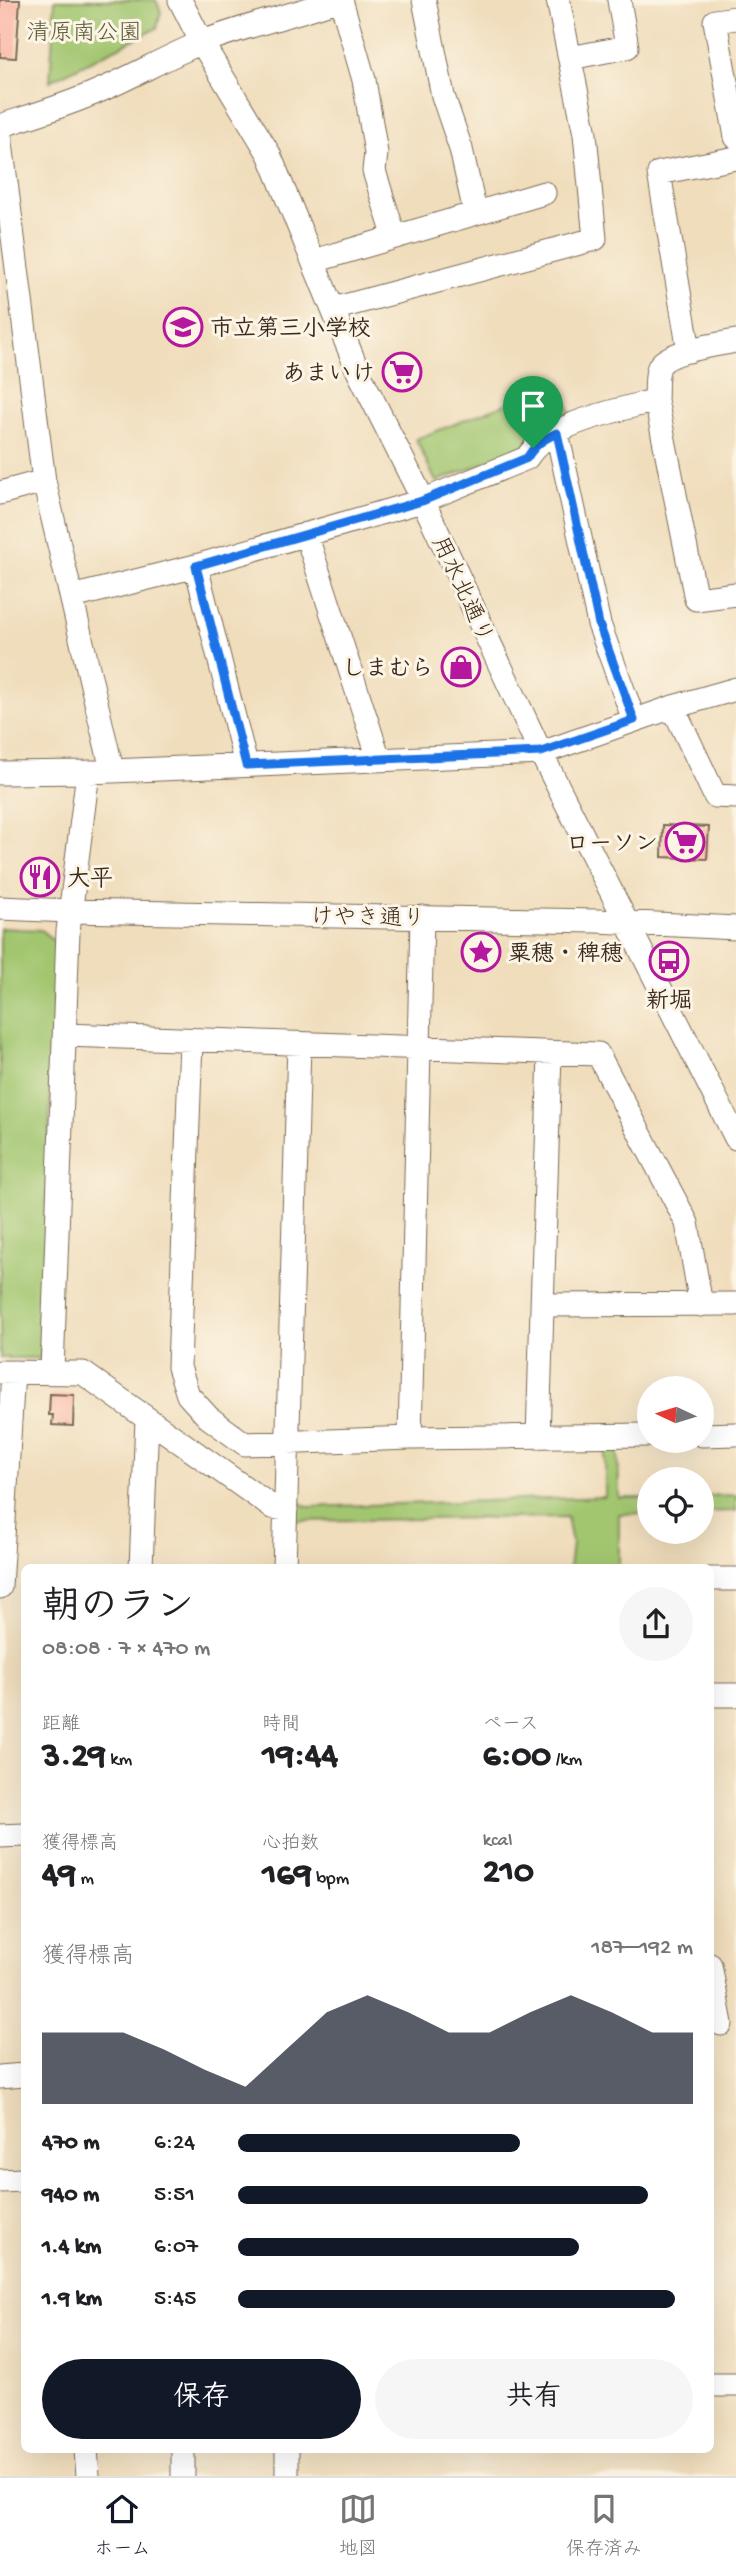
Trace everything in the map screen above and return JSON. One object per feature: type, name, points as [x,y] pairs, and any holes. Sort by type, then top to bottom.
[{"type":"street","name":"用水北通り","points":[[180,0],[202,43],[269,154],[358,370],[626,923],[726,1098],[736,1138]]},
{"type":"street","points":[[0,126],[52,110],[239,29],[338,0],[364,80],[376,153],[374,172],[394,235]]},
{"type":"street","points":[[424,0],[443,96],[461,149],[475,212]]},
{"type":"street","points":[[333,309],[595,239],[585,134],[558,0]]},
{"type":"street","points":[[570,58],[627,47],[619,0]]},
{"type":"street","points":[[736,18],[715,20],[736,137]]},
{"type":"street","points":[[0,135],[44,481],[112,770]]},
{"type":"street","points":[[689,351],[659,173],[736,158]]},
{"type":"street","points":[[314,261],[394,235],[544,193]]},
{"type":"street","points":[[736,341],[665,359],[659,366],[656,400],[696,598],[736,594]]},
{"type":"street","points":[[72,597],[196,566],[422,501],[527,458],[544,438],[576,424],[656,400]]},
{"type":"street","points":[[557,433],[599,624],[634,720]]},
{"type":"street","points":[[0,494],[44,481]]},
{"type":"street","points":[[306,534],[379,759]]},
{"type":"street","points":[[196,566],[246,765]]},
{"type":"street","points":[[0,773],[88,772],[541,752],[673,707],[736,689]]},
{"type":"street","points":[[673,707],[715,796],[736,797]]},
{"type":"street","points":[[52,1371],[70,911],[88,772]]},
{"type":"street","name":"けやき通り","points":[[0,908],[422,917],[736,928]]},
{"type":"street","points":[[410,1438],[422,917]]},
{"type":"street","points":[[65,1035],[598,1054],[687,1223],[701,1304]]},
{"type":"street","points":[[191,1040],[179,1367],[188,1395],[208,1417],[245,1444],[410,1438],[637,1435]]},
{"type":"street","points":[[284,1564],[299,1044]]},
{"type":"street","points":[[538,1437],[550,1053]]},
{"type":"street","points":[[542,1305],[736,1304]]},
{"type":"street","points":[[0,1587],[6,1372],[83,1373],[272,1507],[286,1509]]},
{"type":"street","points":[[141,1564],[147,1419]]},
{"type":"street","points":[[714,1434],[736,1434]]},
{"type":"street","points":[[714,1579],[736,1579]]},
{"type":"street","points":[[714,1695],[736,1695]]},
{"type":"street","points":[[0,1836],[21,1835]]},
{"type":"street","points":[[714,1985],[722,2024]]},
{"type":"street","points":[[0,2077],[21,2076]]},
{"type":"street","points":[[0,2181],[21,2180]]},
{"type":"street","points":[[714,2385],[736,2385]]},
{"type":"street","points":[[86,2453],[88,2476]]},
{"type":"street","points":[[183,2453],[183,2476]]},
{"type":"street","points":[[287,2453],[287,2476]]},
{"type":"green space","name":"清原南公園","points":[[55,0],[156,0],[161,12],[157,28],[50,81]]},
{"type":"green space","points":[[559,383],[571,414],[522,448],[436,482],[416,439]]},
{"type":"green space","points":[[0,928],[41,930],[56,943],[41,1358],[0,1358]]},
{"type":"green space","points":[[605,1443],[618,1443],[619,1498],[637,1498],[637,1513],[619,1514],[619,1564],[569,1564],[572,1543],[567,1517],[295,1521],[296,1499],[307,1507],[605,1497]]},
{"type":"green space","points":[[736,1495],[736,1511],[714,1512],[714,1496]]},
{"type":"building","points":[[0,0],[20,0],[16,58],[0,57]]},
{"type":"building","name":"ローソン","points":[[663,825],[709,827],[707,859],[662,857]]},
{"type":"building","points":[[50,1394],[74,1395],[73,1426],[52,1425],[53,1415],[49,1415]]},
{"type":"place","name":"市立第三小学校","points":[[183,327]]},
{"type":"place","name":"あまいけ","points":[[402,372]]},
{"type":"place","name":"しまむら","points":[[461,667]]},
{"type":"place","name":"ローソン","points":[[685,842]]},
{"type":"place","name":"大平","points":[[40,877]]},
{"type":"place","name":"粟穂・稗穂","points":[[481,952]]},
{"type":"place","name":"新堀","points":[[669,961]]},
{"type":"route","points":[[557,433],[599,624],[634,720],[541,752],[246,765],[196,566],[422,501],[527,458],[533,448],[544,438],[557,433]]}]
